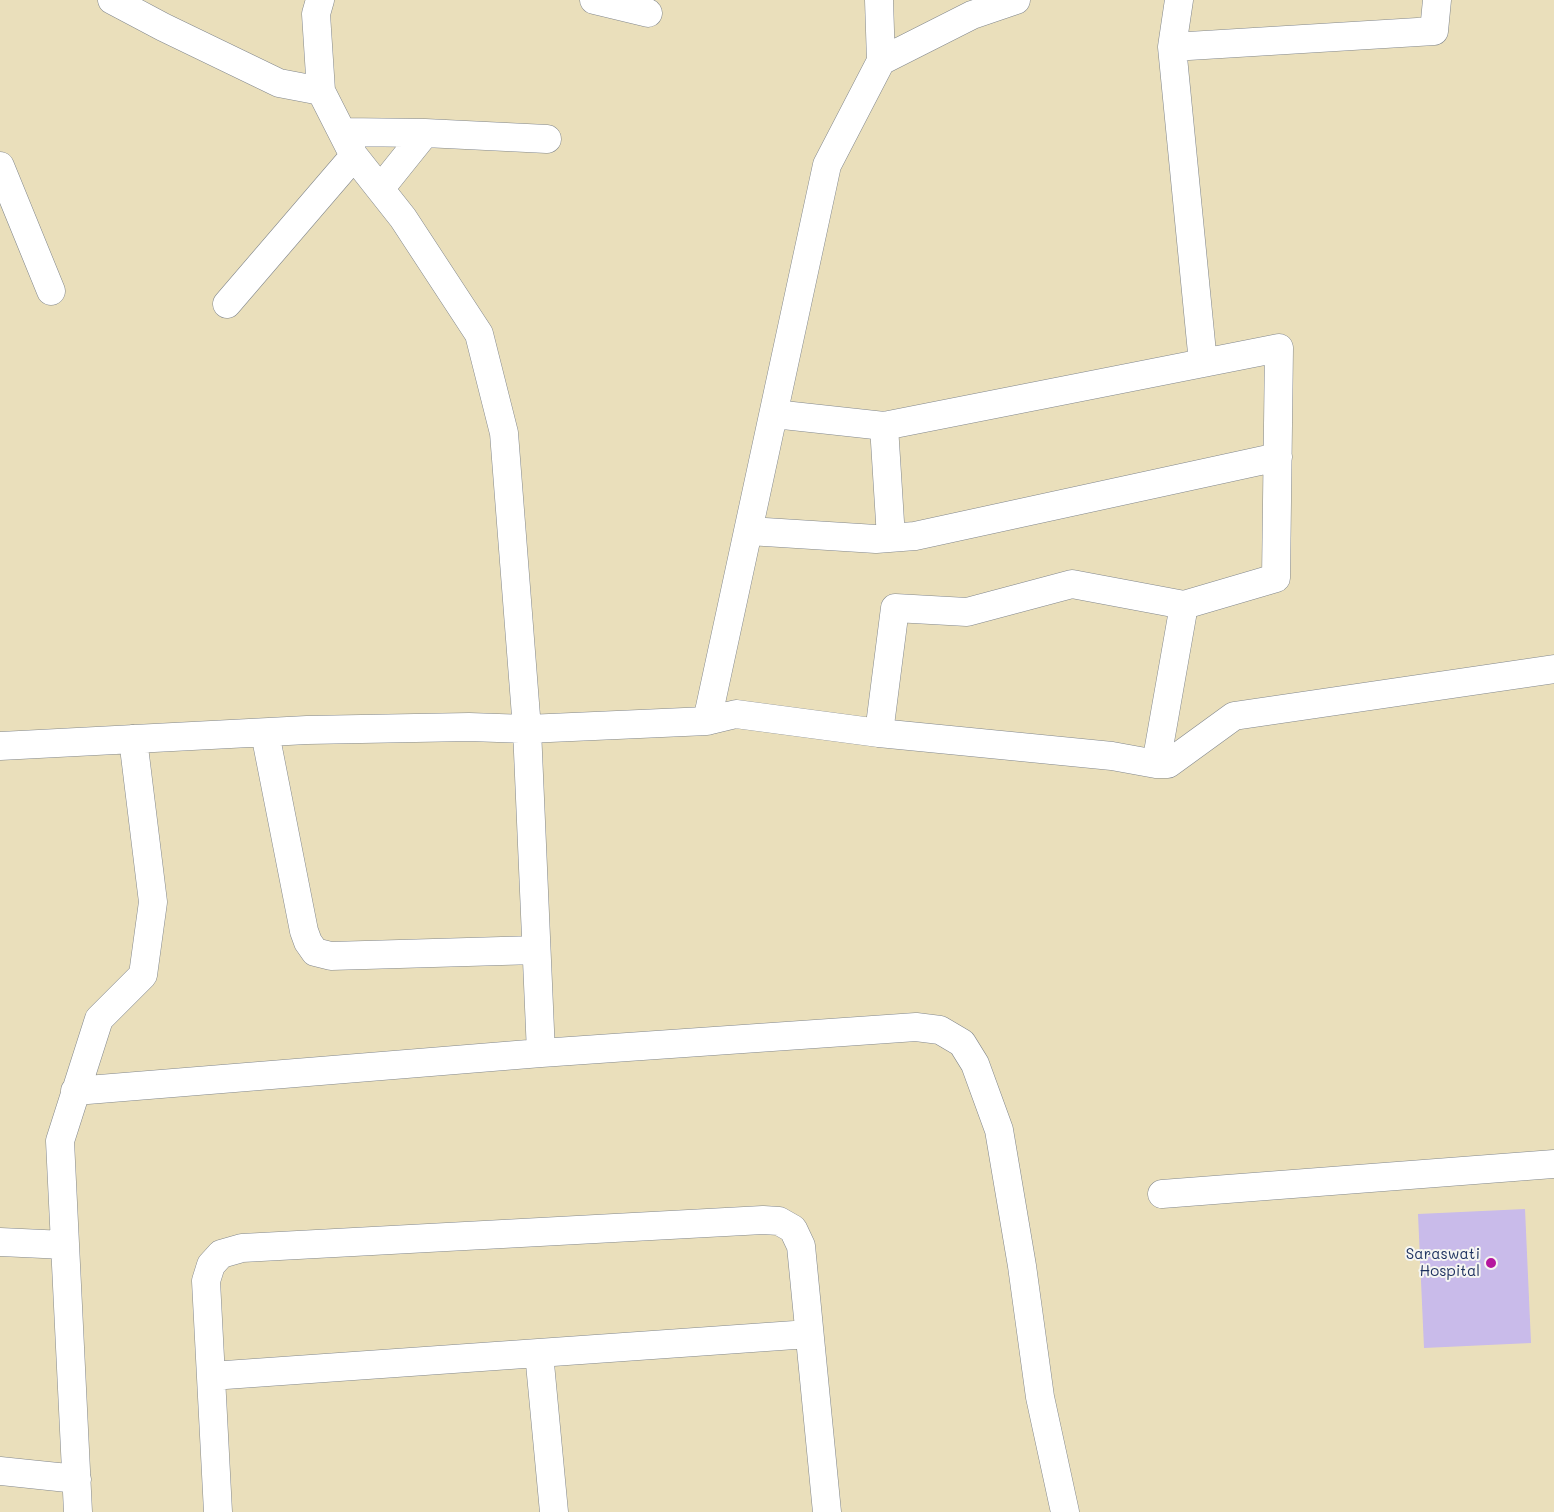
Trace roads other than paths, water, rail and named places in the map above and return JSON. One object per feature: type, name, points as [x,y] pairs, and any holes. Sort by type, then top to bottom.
[{"type":"street","points":[[112,0],[279,83],[321,91]]},
{"type":"street","points":[[320,0],[316,14],[321,91],[354,156],[403,218],[479,334],[504,433],[527,729],[541,1053]]},
{"type":"street","points":[[594,0],[648,13]]},
{"type":"street","points":[[707,720],[828,165],[881,61],[879,0]]},
{"type":"street","points":[[881,61],[972,15],[1016,0]]},
{"type":"street","points":[[1179,0],[1172,47],[1203,363]]},
{"type":"street","points":[[1172,47],[1434,31],[1437,0]]},
{"type":"street","points":[[342,132],[425,133],[547,139]]},
{"type":"street","points":[[380,189],[425,133]]},
{"type":"street","points":[[228,304],[354,156]]},
{"type":"street","points":[[0,166],[51,291]]},
{"type":"street","points":[[774,414],[884,426],[1279,348],[1276,578],[1184,605],[1072,584],[967,612],[895,608],[879,733]]},
{"type":"street","points":[[884,426],[892,538]]},
{"type":"street","points":[[749,531],[876,539],[915,536],[1278,457]]},
{"type":"street","points":[[1156,764],[1184,605]]},
{"type":"street","points":[[0,746],[265,732],[469,727],[527,729],[707,720],[736,714],[879,733],[1112,756],[1156,764],[1168,764],[1234,716],[1554,669]]},
{"type":"street","points":[[265,732],[304,931],[308,942],[315,952],[331,956],[536,950]]},
{"type":"street","points":[[78,1512],[60,1141],[99,1019],[143,975],[153,902],[133,739]]},
{"type":"street","points":[[76,1091],[541,1053],[916,1027],[940,1030],[962,1043],[975,1064],[999,1130],[1022,1266],[1040,1397],[1065,1512]]},
{"type":"street","points":[[1162,1194],[1554,1164]]},
{"type":"street","points":[[218,1512],[206,1281],[210,1265],[220,1254],[242,1248],[743,1221],[779,1221],[793,1229],[801,1246],[827,1512]]},
{"type":"street","points":[[0,1242],[65,1245]]},
{"type":"street","points":[[211,1376],[809,1334]]},
{"type":"street","points":[[539,1353],[554,1512]]},
{"type":"street","points":[[0,1471],[77,1479]]},
{"type":"place","name":"Saraswati Hospital","points":[[1491,1263]]}]
